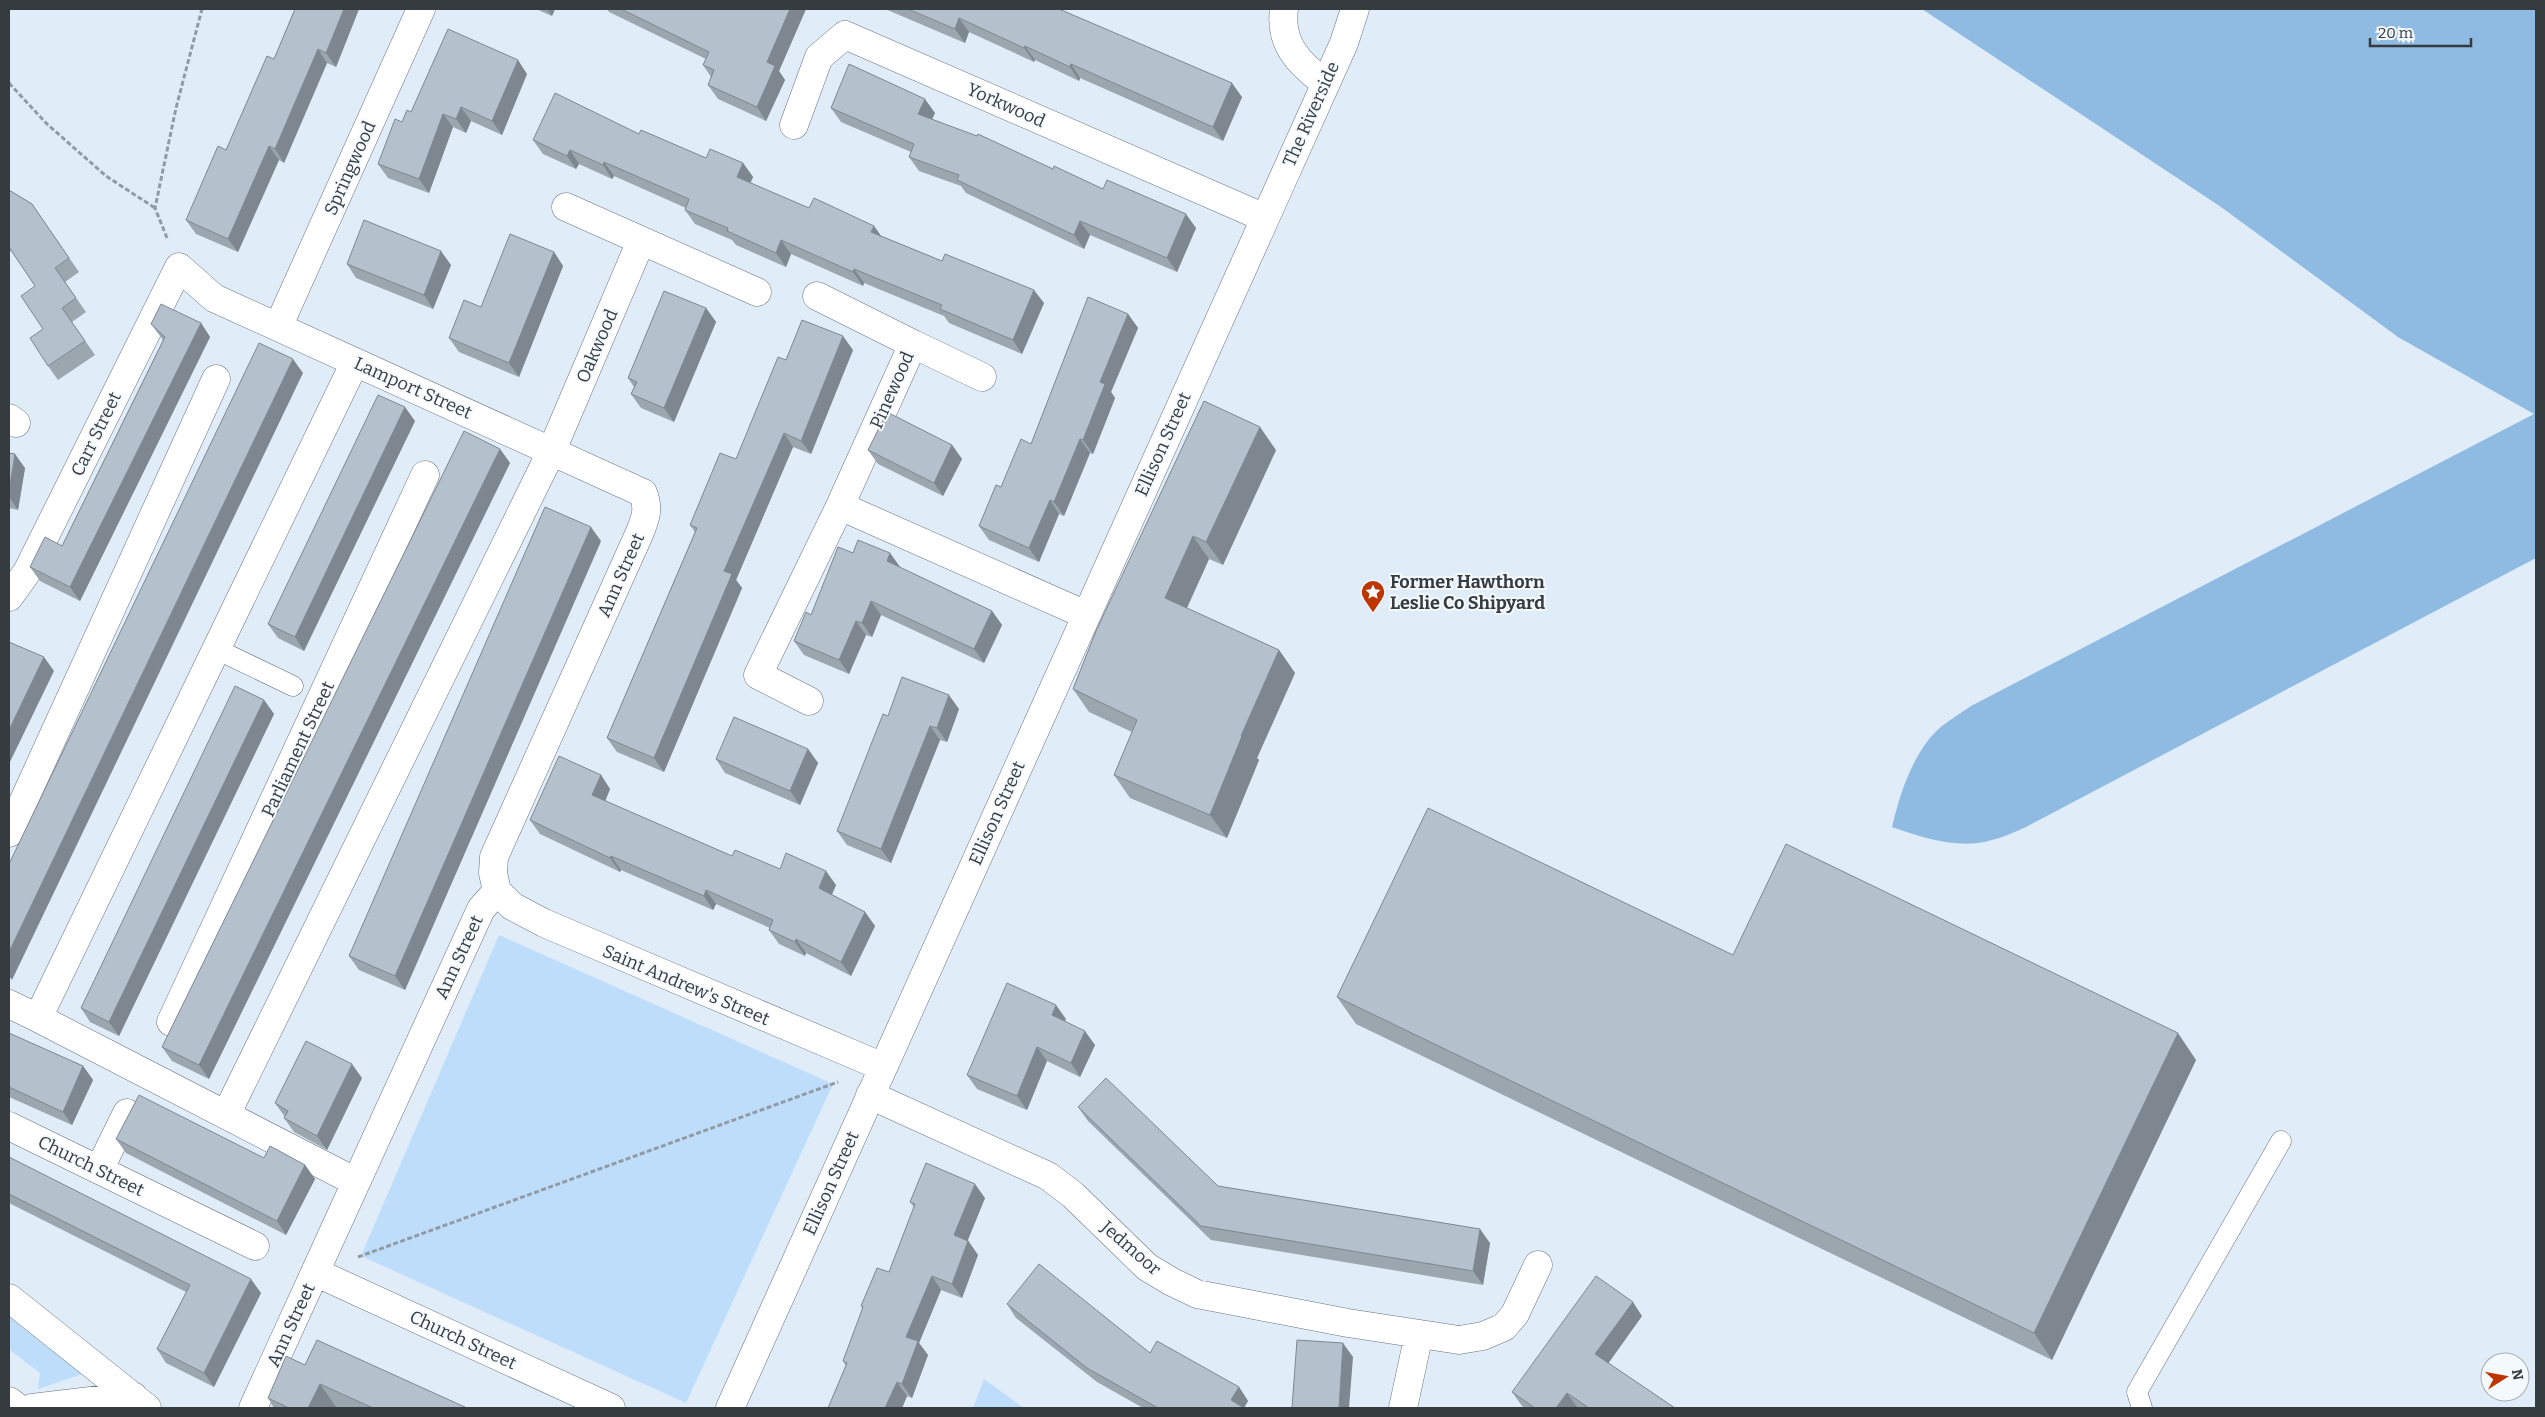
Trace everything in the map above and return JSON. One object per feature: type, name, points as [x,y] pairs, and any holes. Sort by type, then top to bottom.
[{"type":"street","name":"Springwood","points":[[278,327],[421,9]]},
{"type":"street","points":[[1284,9],[1282,20],[1288,46],[1304,68],[1324,82]]},
{"type":"street","name":"The Riverside","points":[[1265,218],[1324,82],[1344,43],[1355,9]]},
{"type":"street","name":"Yorkwood","points":[[794,125],[819,56],[846,34],[1265,218]]},
{"type":"street","points":[[566,207],[757,292]]},
{"type":"street","name":"Ellison Street","points":[[730,1408],[1265,218]]},
{"type":"street","name":"Oakwood","points":[[226,1115],[552,450],[641,241]]},
{"type":"street","name":"Lamport Street","points":[[179,267],[214,298],[643,493],[648,504]]},
{"type":"street","name":"Carr Street","points":[[9,597],[27,572],[179,267]]},
{"type":"street","name":"Pinewood","points":[[810,701],[758,674],[840,506],[913,344],[817,296]]},
{"type":"street","points":[[913,344],[982,376]]},
{"type":"street","points":[[38,1018],[355,362]]},
{"type":"street","points":[[9,833],[216,379]]},
{"type":"street","name":"Parliament Street","points":[[171,1022],[425,475]]},
{"type":"street","name":"Ann Street","points":[[253,1408],[481,909],[497,891],[493,873],[494,856],[647,516],[648,504]]},
{"type":"street","points":[[840,506],[1086,615]]},
{"type":"street","name":"Saint Andrew's Street","points":[[497,891],[512,906],[544,924],[883,1068]]},
{"type":"street","points":[[9,1004],[356,1182]]},
{"type":"street","name":"Jedmoor","points":[[870,1095],[1048,1176],[1073,1195],[1147,1267],[1197,1294],[1459,1340],[1483,1336],[1504,1327],[1515,1314],[1538,1265]]},
{"type":"street","points":[[99,1170],[127,1113]]},
{"type":"street","name":"Church Street","points":[[9,1126],[255,1246]]},
{"type":"street","name":"Church Street","points":[[315,1272],[611,1408]]},
{"type":"street","points":[[9,1298],[140,1402]]},
{"type":"street","points":[[1403,1408],[1419,1334]]},
{"type":"street","points":[[9,1401],[18,1408]]},
{"type":"street","points":[[32,1408],[140,1402]]},
{"type":"lane","points":[[216,650],[293,686]]},
{"type":"lane","points":[[2142,1408],[2136,1392],[2282,1141]]},
{"type":"path","points":[[179,267],[155,208],[176,108],[202,9]]},
{"type":"path","points":[[9,83],[47,124],[106,176],[155,208]]},
{"type":"path","points":[[315,1272],[883,1068]]},
{"type":"shaded area","points":[[1922,9],[2536,9],[2536,558],[2026,827],[1996,839],[1967,844],[1929,839],[1892,827],[1899,800],[1916,759],[1932,736],[1942,726],[1971,706],[2534,414],[2398,337],[2221,207]]},
{"type":"shaded area","points":[[499,935],[833,1084],[686,1403],[361,1256]]},
{"type":"shaded area","points":[[9,1310],[88,1372],[38,1389],[40,1373],[9,1349]]},
{"type":"shaded area","points":[[984,1379],[1024,1408],[973,1408]]},
{"type":"building","points":[[295,9],[344,9],[326,53],[318,49],[275,149],[269,146],[228,239],[186,220],[218,146],[226,150],[267,56],[274,59]]},
{"type":"building","points":[[621,9],[790,9],[767,62],[775,66],[757,107],[708,85],[714,70],[703,65],[709,52]]},
{"type":"building","points":[[908,9],[1059,9],[1232,83],[1213,127],[1071,64],[1070,67],[1025,46],[1024,48],[959,18],[955,29]]},
{"type":"building","points":[[448,29],[518,60],[492,121],[461,107],[456,119],[443,114],[419,179],[378,164],[395,119],[402,122],[407,110],[411,112]]},
{"type":"building","points":[[849,64],[925,99],[918,114],[977,136],[978,134],[1053,169],[1054,166],[1103,189],[1107,180],[1186,214],[1167,258],[1080,221],[1074,235],[957,180],[959,175],[909,157],[914,144],[831,108]]},
{"type":"building","points":[[555,93],[639,134],[641,130],[706,158],[710,149],[743,163],[737,177],[809,208],[814,198],[874,226],[871,232],[942,261],[945,254],[1034,290],[1013,340],[940,309],[942,305],[854,269],[853,272],[781,240],[776,253],[727,231],[728,228],[685,210],[689,199],[604,162],[603,165],[570,150],[567,156],[533,140]]},
{"type":"building","points":[[9,190],[32,204],[69,258],[55,268],[76,298],[62,308],[85,341],[48,366],[30,338],[43,329],[21,296],[35,286],[9,247]]},
{"type":"building","points":[[364,220],[441,251],[424,295],[347,264]]},
{"type":"building","points":[[510,234],[554,252],[509,363],[449,338],[464,300],[481,307]]},
{"type":"building","points":[[664,291],[706,308],[664,408],[631,394],[637,382],[628,378]]},
{"type":"building","points":[[1088,297],[1128,314],[1100,382],[1105,384],[1083,440],[1080,439],[1054,502],[1050,500],[1029,548],[979,526],[996,485],[1001,487],[1021,439],[1031,444]]},
{"type":"building","points":[[161,304],[201,323],[70,587],[30,567],[45,537],[62,546],[165,337],[151,324]]},
{"type":"building","points":[[802,320],[843,336],[801,441],[784,433],[724,571],[732,574],[654,758],[607,738],[697,528],[690,525],[720,453],[736,459],[778,357],[786,360]]},
{"type":"building","points":[[259,343],[293,359],[9,952],[9,864]]},
{"type":"building","points":[[378,395],[405,407],[295,637],[268,624]]},
{"type":"building","points":[[1204,401],[1260,427],[1206,542],[1193,536],[1165,598],[1279,650],[1241,736],[1210,815],[1114,775],[1137,720],[1073,689],[1096,631]]},
{"type":"building","points":[[887,412],[952,445],[934,483],[868,450]]},
{"type":"building","points":[[464,431],[500,449],[199,1065],[162,1047]]},
{"type":"building","points":[[9,453],[15,454],[9,492]]},
{"type":"building","points":[[545,507],[591,527],[395,976],[349,956]]},
{"type":"building","points":[[858,540],[890,553],[887,561],[992,611],[974,649],[871,601],[862,623],[856,621],[839,660],[794,641],[806,612],[811,615],[838,547],[853,553]]},
{"type":"building","points":[[9,642],[44,657],[9,730]]},
{"type":"building","points":[[902,677],[949,695],[937,728],[930,726],[881,849],[837,831],[883,714],[888,716]]},
{"type":"building","points":[[235,686],[264,700],[109,1022],[81,1008]]},
{"type":"building","points":[[734,717],[808,749],[790,791],[716,759]]},
{"type":"building","points":[[559,756],[601,775],[592,795],[732,856],[735,850],[780,869],[786,853],[826,871],[819,888],[865,912],[841,962],[796,939],[795,942],[769,930],[773,920],[706,890],[704,896],[611,856],[610,858],[530,820]]},
{"type":"building","points":[[1428,808],[1733,955],[1786,844],[2178,1033],[2034,1333],[1337,997]]},
{"type":"building","points":[[1007,983],[1056,1005],[1052,1015],[1085,1031],[1071,1063],[1037,1047],[1017,1096],[967,1075]]},
{"type":"building","points":[[9,1033],[83,1066],[63,1112],[9,1087]]},
{"type":"building","points":[[306,1041],[352,1064],[317,1136],[284,1118],[288,1111],[275,1103]]},
{"type":"building","points":[[1106,1078],[1218,1186],[1480,1229],[1473,1271],[1201,1226],[1078,1107]]},
{"type":"building","points":[[139,1095],[264,1158],[270,1146],[305,1165],[277,1221],[116,1139]]},
{"type":"building","points":[[9,1157],[251,1279],[204,1373],[157,1349],[190,1285],[9,1194]]},
{"type":"building","points":[[926,1163],[975,1184],[954,1235],[968,1241],[952,1284],[932,1276],[906,1337],[918,1341],[902,1384],[897,1382],[885,1408],[828,1408],[847,1363],[843,1361],[863,1307],[861,1306],[877,1268],[889,1272],[915,1204],[910,1202]]},
{"type":"building","points":[[1039,1264],[1150,1353],[1157,1341],[1239,1387],[1231,1400],[1244,1408],[1158,1408],[1087,1368],[1007,1304]]},
{"type":"building","points":[[1596,1276],[1633,1302],[1595,1354],[1675,1408],[1589,1408],[1567,1393],[1556,1408],[1535,1408],[1512,1392]]},
{"type":"building","points":[[317,1340],[467,1408],[373,1408],[320,1384],[308,1408],[289,1408],[268,1398],[286,1356],[305,1365]]},
{"type":"building","points":[[1297,1340],[1343,1343],[1339,1408],[1292,1408]]},
{"type":"place","name":"Former Hawthorn Leslie Co Shipyard","points":[[1373,613]]}]
